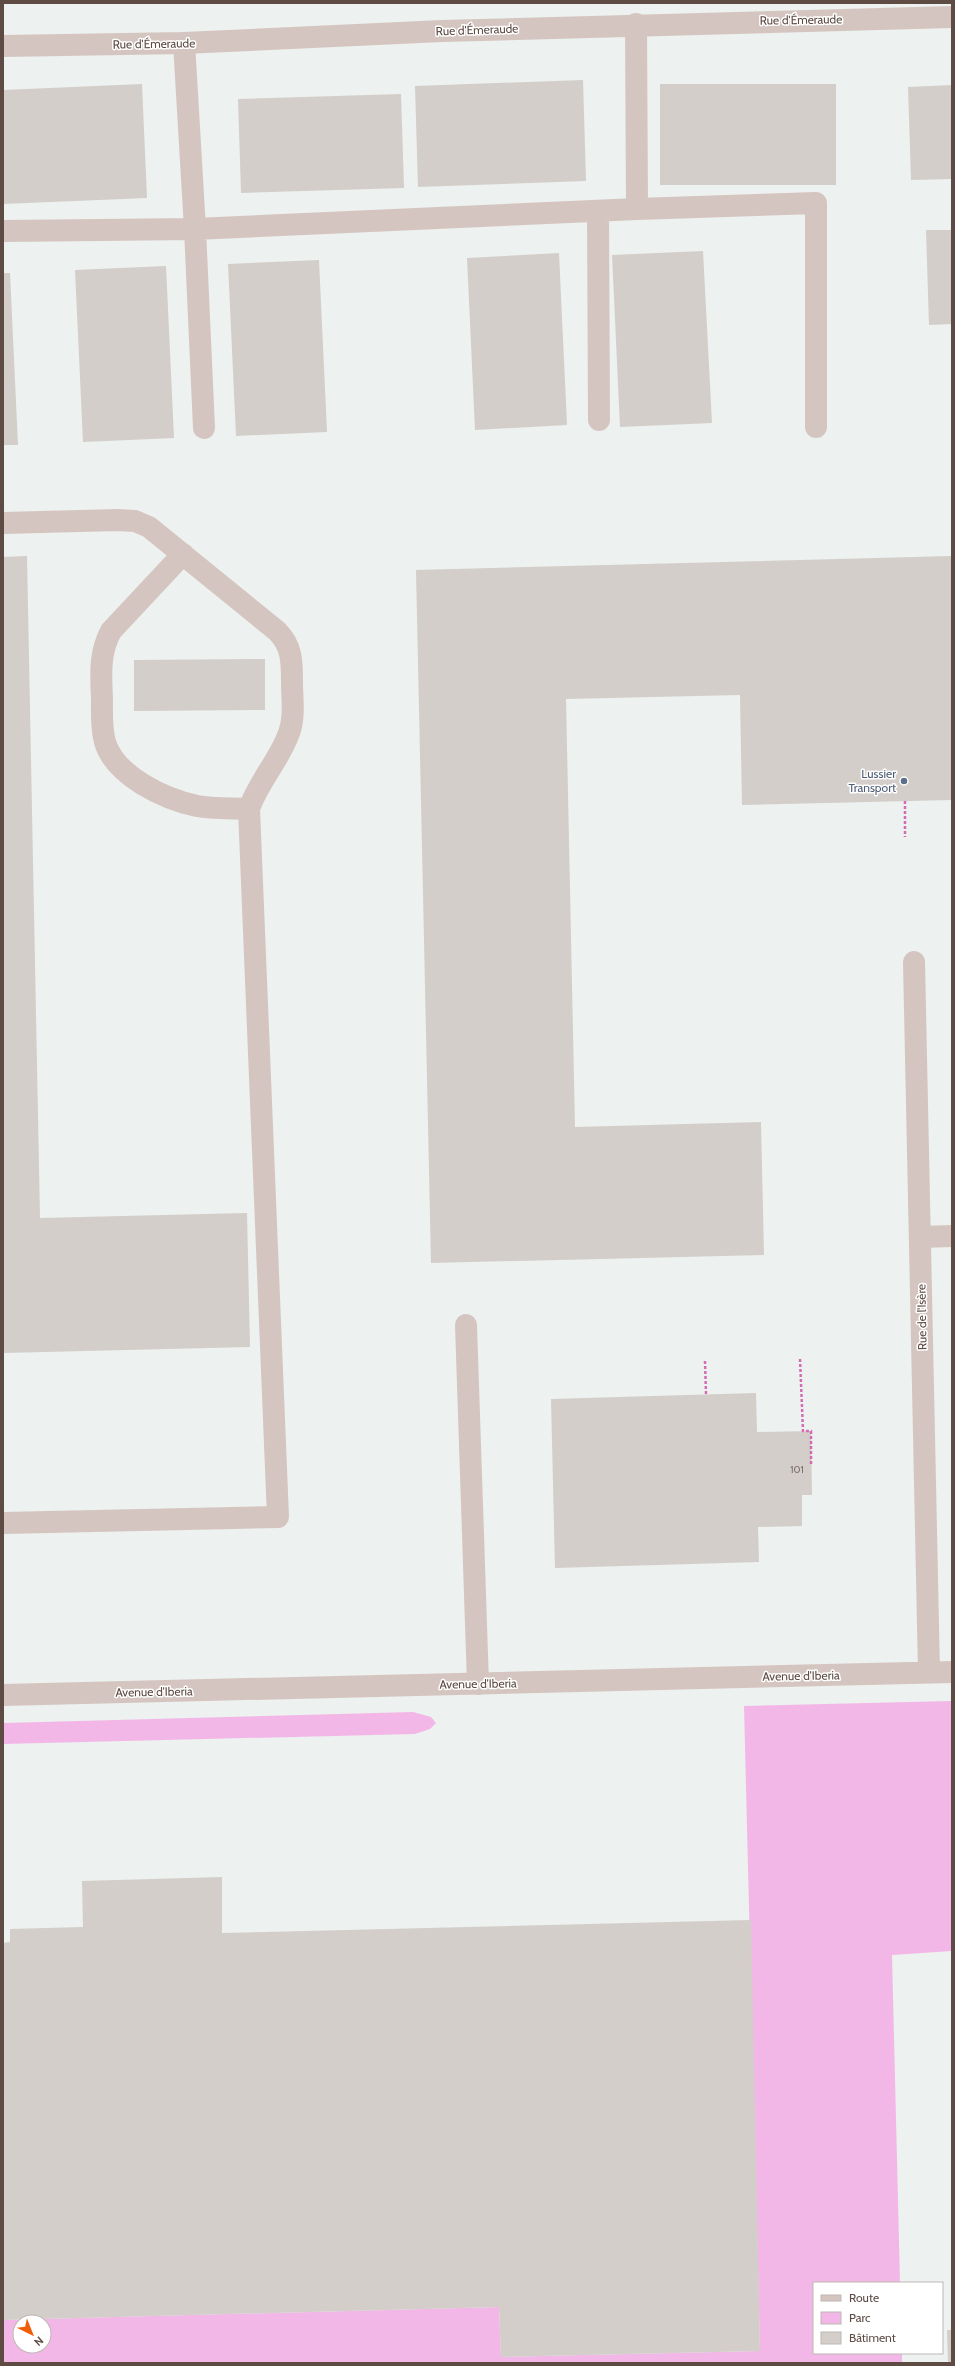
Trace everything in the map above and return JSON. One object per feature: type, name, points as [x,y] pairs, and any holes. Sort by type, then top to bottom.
[{"type":"street","name":"Rue d'Émeraude","points":[[3,46],[184,43],[636,24],[952,17]]},
{"type":"street","points":[[636,24],[637,209]]},
{"type":"street","points":[[184,43],[195,229],[204,428]]},
{"type":"street","points":[[3,232],[195,229],[637,209],[816,203],[816,427]]},
{"type":"street","points":[[598,211],[599,420]]},
{"type":"street","points":[[3,522],[135,521],[149,527],[277,631],[286,640],[291,652],[292,717],[289,732],[280,754],[254,792],[248,809],[278,1517],[3,1523]]},
{"type":"street","points":[[183,554],[111,631],[104,643],[100,664],[105,742],[113,760],[126,774],[162,794],[197,806],[248,809]]},
{"type":"street","name":"Rue de l'Isère","points":[[914,962],[928,1672]]},
{"type":"street","points":[[920,1237],[952,1236]]},
{"type":"street","points":[[466,1325],[478,1684]]},
{"type":"street","name":"Avenue d'Iberia","points":[[3,1695],[952,1672]]},
{"type":"path","points":[[905,801],[905,837]]},
{"type":"path","points":[[800,1359],[803,1431],[811,1431],[811,1466]]},
{"type":"path","points":[[705,1361],[706,1394]]},
{"type":"green space","points":[[952,1701],[952,1951],[892,1955],[900,2282],[813,2282],[813,2354],[902,2354],[902,2363],[3,2363],[3,2320],[12,2320],[12,2354],[52,2354],[52,2319],[499,2307],[501,2357],[760,2351],[744,1706]]},
{"type":"green space","points":[[413,1712],[431,1717],[436,1723],[430,1729],[415,1734],[3,1744],[3,1723]]},
{"type":"building","points":[[583,80],[586,181],[418,187],[415,86]]},
{"type":"building","points":[[142,84],[147,198],[3,204],[3,90]]},
{"type":"building","points":[[660,84],[836,84],[836,185],[660,185]]},
{"type":"building","points":[[952,85],[952,179],[911,180],[908,87]]},
{"type":"building","points":[[401,94],[404,188],[241,193],[238,99]]},
{"type":"building","points":[[926,230],[952,230],[952,324],[929,325]]},
{"type":"building","points":[[703,251],[712,423],[620,427],[612,255]]},
{"type":"building","points":[[559,253],[567,425],[475,430],[467,258]]},
{"type":"building","points":[[319,260],[327,432],[236,436],[228,264]]},
{"type":"building","points":[[166,266],[174,438],[83,442],[75,270]]},
{"type":"building","points":[[3,273],[10,273],[18,445],[3,445]]},
{"type":"building","points":[[27,556],[40,1218],[247,1213],[250,1347],[3,1353],[3,557]]},
{"type":"building","points":[[952,556],[952,800],[742,805],[740,695],[566,699],[575,1127],[761,1122],[764,1255],[431,1263],[416,570]]},
{"type":"building","points":[[265,659],[265,710],[134,711],[134,660]]},
{"type":"building","points":[[756,1393],[757,1432],[811,1431],[812,1495],[802,1495],[802,1526],[758,1527],[759,1562],[555,1568],[551,1399]]},
{"type":"building","points":[[222,1877],[222,1933],[751,1920],[760,2351],[501,2357],[499,2307],[52,2319],[52,2314],[12,2314],[12,2320],[3,2320],[3,1943],[10,1942],[10,1929],[83,1927],[82,1881]]},
{"type":"building","points":[[947,2330],[952,2330],[952,2363],[948,2363]]},
{"type":"place","name":"Lussier Transport","points":[[904,781]]}]
